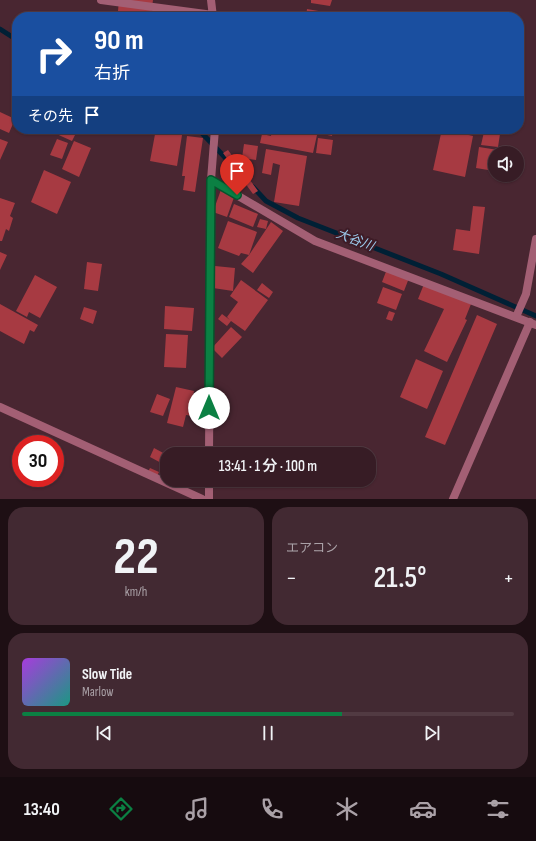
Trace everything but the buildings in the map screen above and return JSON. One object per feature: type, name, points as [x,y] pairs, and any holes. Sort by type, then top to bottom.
[{"type":"street","points":[[101,0],[185,12]]},
{"type":"street","points":[[211,0],[212,12]]},
{"type":"street","points":[[209,447],[211,180],[215,134]]},
{"type":"street","points":[[211,180],[315,240],[533,324],[453,499]]},
{"type":"street","points":[[516,317],[526,294],[536,239]]},
{"type":"street","points":[[0,407],[202,499]]},
{"type":"street","points":[[209,487],[209,499]]},
{"type":"waterway","name":"大谷川","points":[[0,29],[12,37]]},
{"type":"waterway","name":"大谷川","points":[[203,134],[235,168]]},
{"type":"waterway","name":"大谷川","points":[[253,187],[266,201],[298,218],[441,274],[536,316]]},
{"type":"route","points":[[209,408],[211,180],[237,195]]}]
